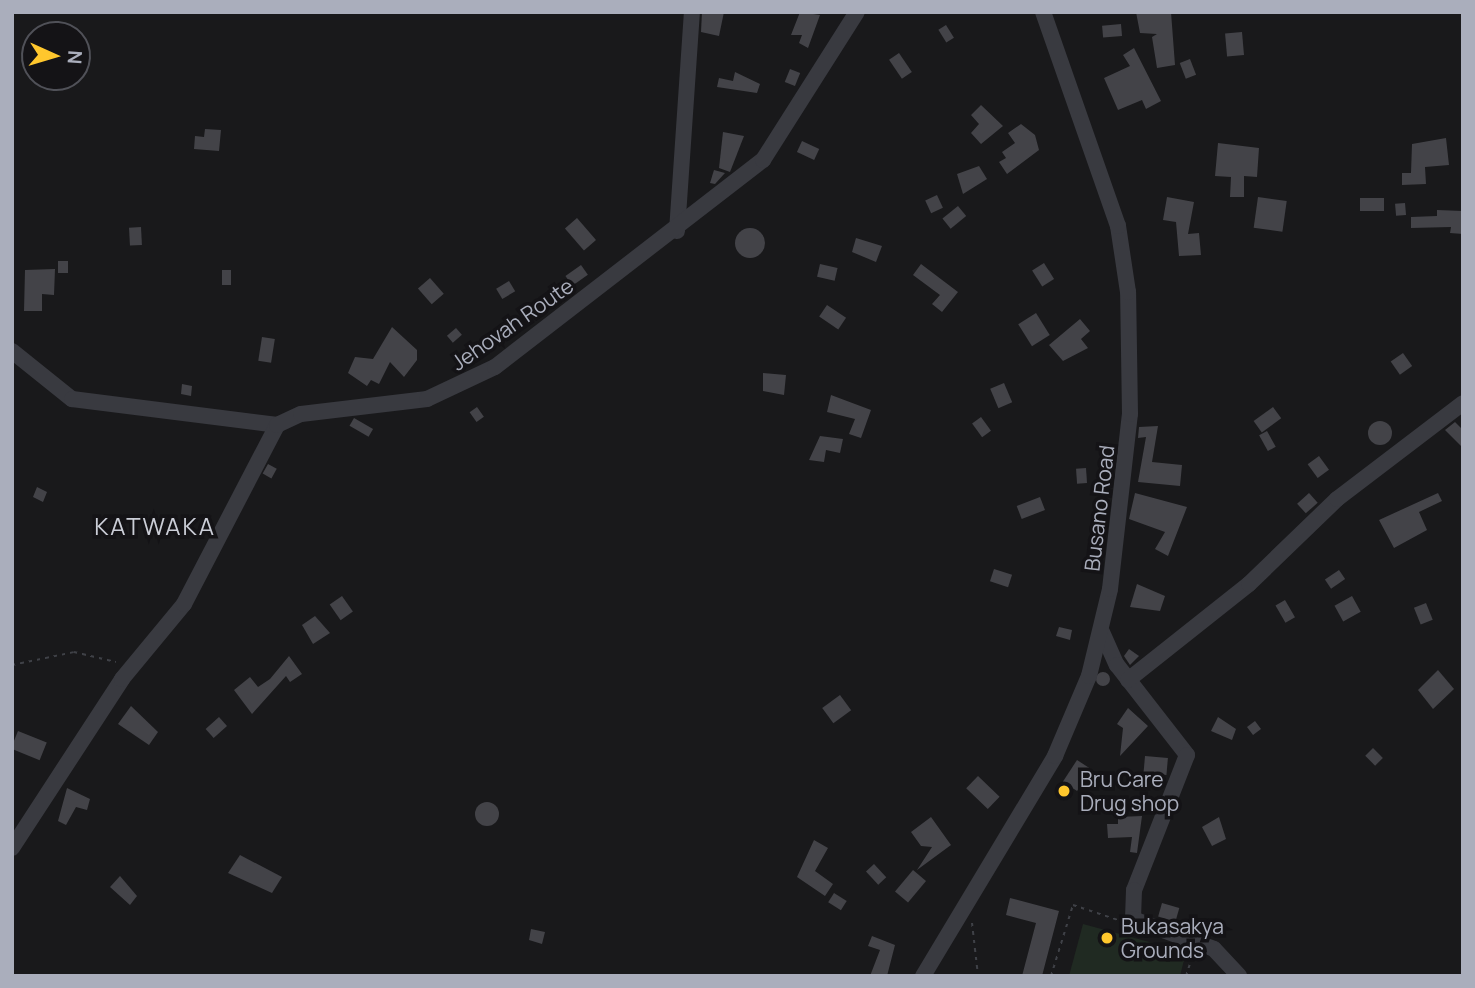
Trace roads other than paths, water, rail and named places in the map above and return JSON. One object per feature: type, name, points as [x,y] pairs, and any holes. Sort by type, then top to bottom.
[{"type":"street","points":[[677,231],[692,12]]},
{"type":"street","name":"Jehovah Route","points":[[277,425],[301,414],[371,411],[458,388],[677,231],[777,144],[858,12]]},
{"type":"street","name":"Busano Road","points":[[923,976],[969,905],[1055,756],[1102,632],[1130,414],[1128,292],[1118,226],[1042,12]]},
{"type":"street","points":[[12,351],[72,399],[277,425],[184,604],[134,665],[12,848]]},
{"type":"street","points":[[1128,680],[1249,584],[1337,499],[1463,403]]},
{"type":"street","points":[[1102,632],[1128,680],[1187,755],[1135,890],[1133,919],[1195,945],[1214,949],[1239,976]]},
{"type":"place","name":"Bru Care Drug shop","points":[[1064,791]]},
{"type":"place","name":"Bukasakya Grounds","points":[[1107,938]]},
{"type":"district","name":"KATWAKA","points":[[155,526]]}]
